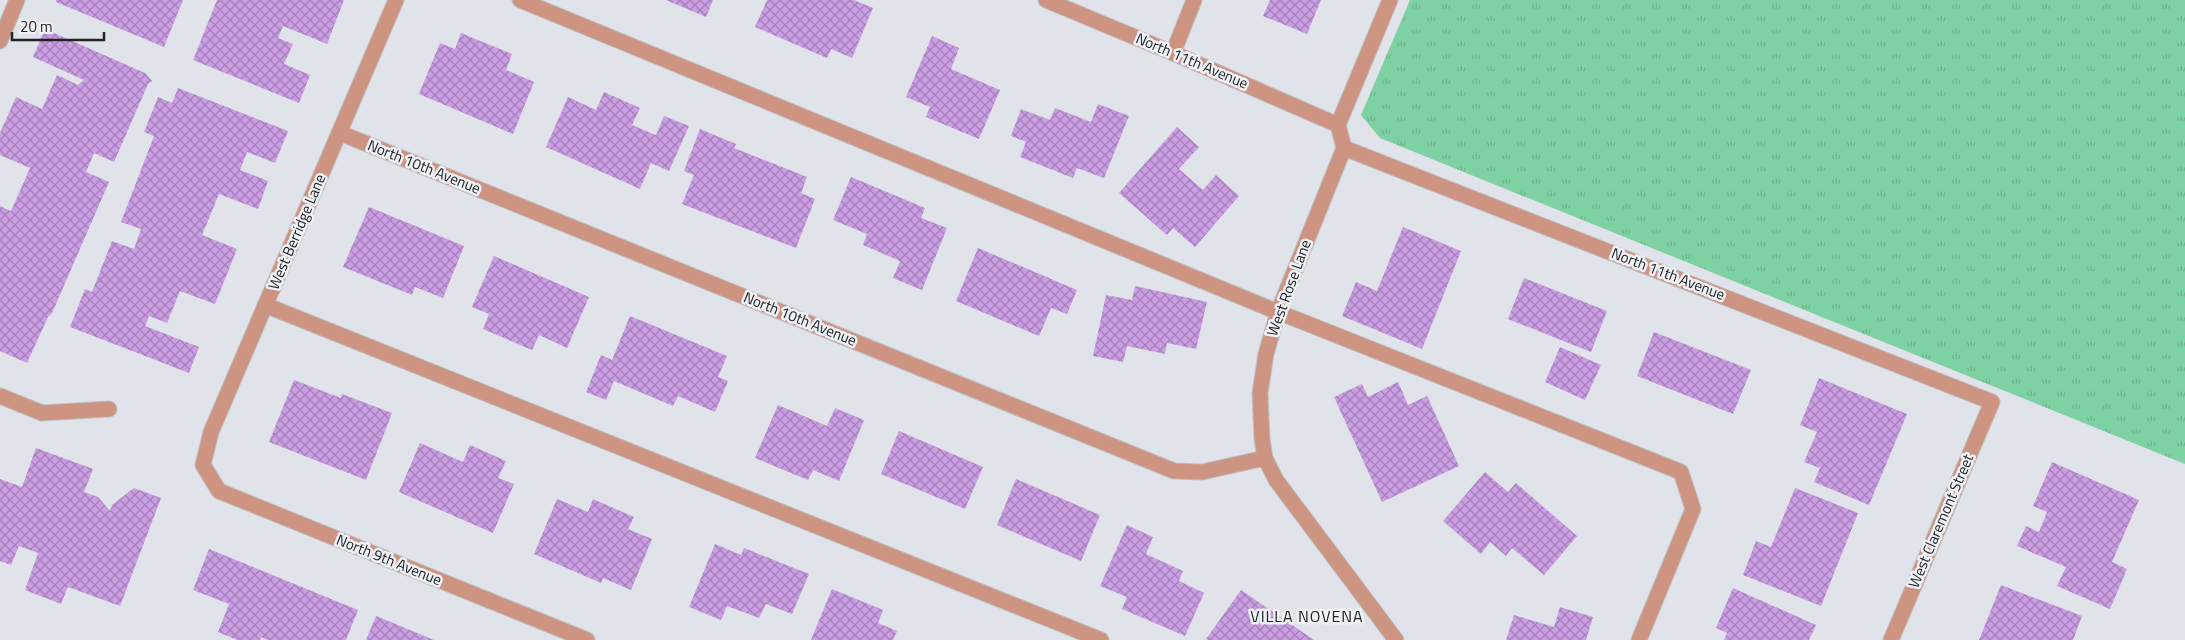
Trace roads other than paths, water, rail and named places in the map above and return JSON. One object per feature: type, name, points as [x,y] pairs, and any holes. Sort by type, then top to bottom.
[{"type":"street","points":[[0,41],[18,0]]},
{"type":"street","name":"West Berridge Lane","points":[[202,465],[211,432],[396,0]]},
{"type":"street","points":[[520,0],[1278,312],[1682,472],[1693,508],[1639,640]]},
{"type":"street","name":"North 11th Avenue","points":[[1046,0],[1338,125]]},
{"type":"street","points":[[1173,53],[1194,0]]},
{"type":"street","points":[[1344,148],[1338,125],[1390,0]]},
{"type":"street","name":"North 10th Avenue","points":[[340,133],[1174,471],[1202,472],[1265,458]]},
{"type":"street","name":"West Rose Lane","points":[[1344,148],[1278,312],[1266,354],[1260,393],[1265,458],[1276,480],[1396,640]]},
{"type":"street","name":"North 11th Avenue","points":[[1344,148],[1992,402]]},
{"type":"street","points":[[265,305],[1100,640]]},
{"type":"street","points":[[0,396],[42,413],[108,409]]},
{"type":"street","name":"West Claremont Street","points":[[1890,640],[1992,402]]},
{"type":"street","name":"North 9th Avenue","points":[[202,465],[219,490],[587,640]]},
{"type":"district","name":"VILLA NOVENA","points":[[1307,616]]}]
